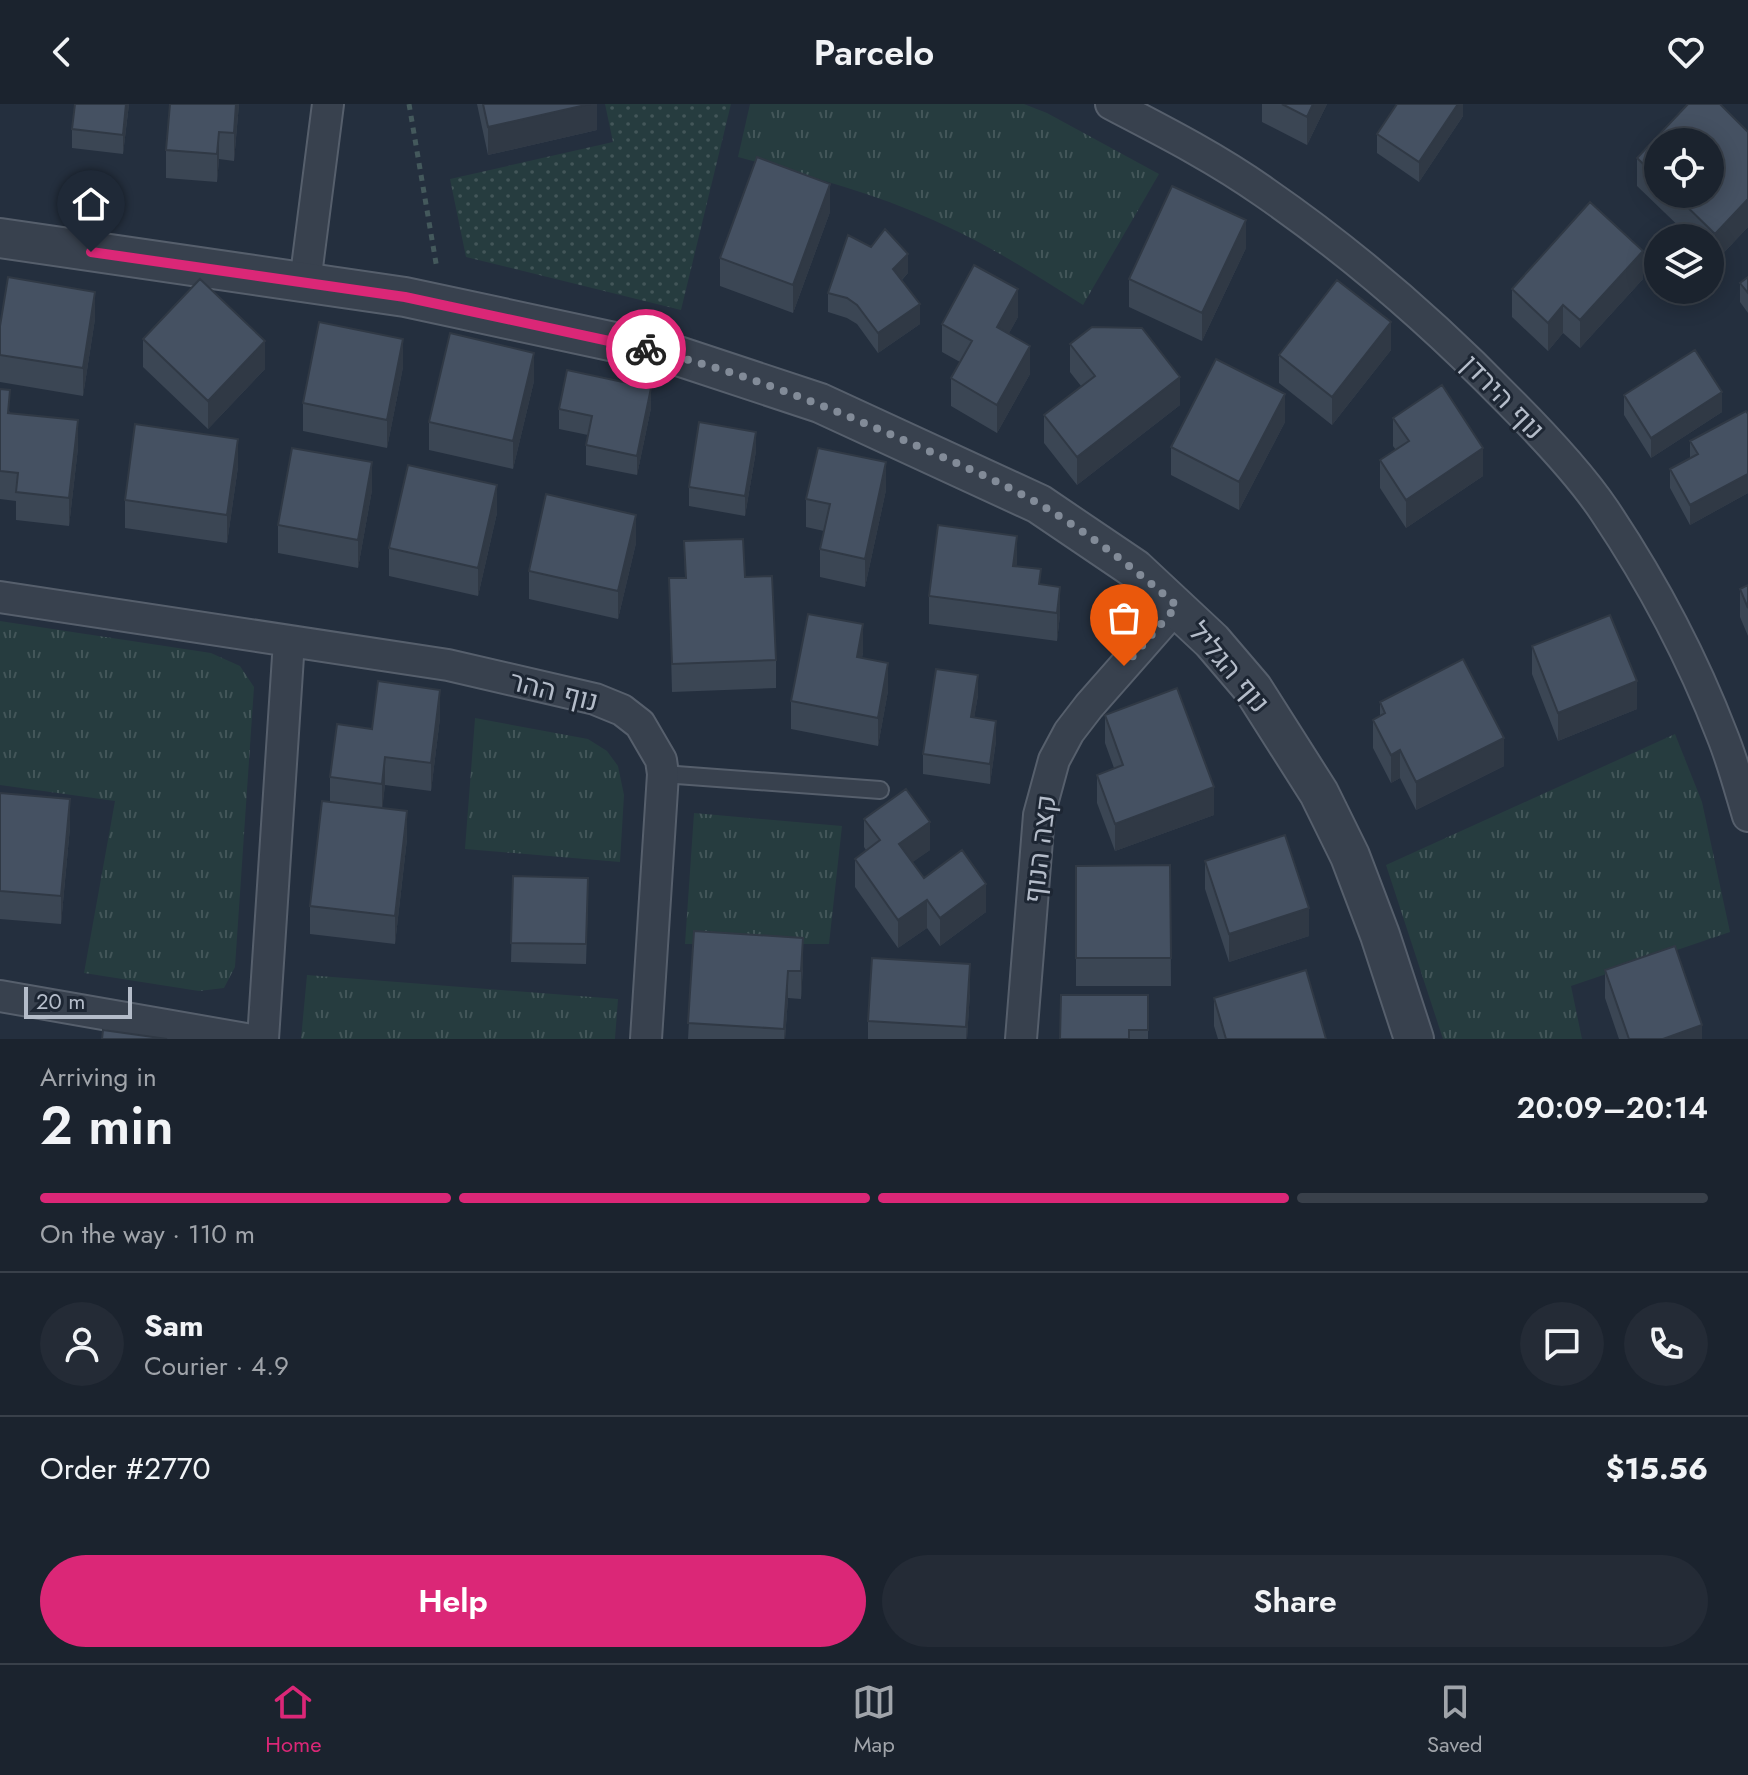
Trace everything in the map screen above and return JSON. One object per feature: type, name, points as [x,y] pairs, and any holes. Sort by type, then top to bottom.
[{"type":"street","points":[[305,283],[328,104]]},
{"type":"street","name":"נוף הירדן","points":[[1111,104],[1183,142],[1263,191],[1335,244],[1476,367],[1531,424],[1602,508],[1643,573],[1687,655],[1723,737],[1748,816]]},
{"type":"street","name":"נוף הגליל","points":[[0,238],[443,304],[675,355],[820,403],[1039,504],[1135,569],[1212,641],[1253,689],[1319,793],[1350,856],[1414,1039]]},
{"type":"street","name":"נוף ההר","points":[[0,597],[448,665],[595,699],[622,710],[640,724],[661,760],[663,774],[646,1039]]},
{"type":"street","name":"קצה הנוף","points":[[1021,1039],[1039,815],[1054,760],[1069,732],[1089,706],[1177,606]]},
{"type":"street","points":[[263,1039],[289,641]]},
{"type":"street","points":[[0,996],[246,1039]]},
{"type":"lane","points":[[663,774],[880,790]]},
{"type":"path","points":[[409,104],[443,304]]},
{"type":"green space","points":[[605,104],[731,104],[681,310],[466,257],[450,179],[613,142]]},
{"type":"green space","points":[[750,104],[1024,104],[1047,113],[1159,174],[1083,305],[999,253],[896,204],[738,157]]},
{"type":"green space","points":[[0,621],[211,653],[240,666],[254,687],[235,967],[224,988],[199,991],[84,973],[115,801],[0,785]]},
{"type":"green space","points":[[475,718],[588,739],[607,751],[618,766],[624,795],[620,862],[465,849]]},
{"type":"green space","points":[[1675,734],[1702,802],[1730,932],[1571,986],[1582,1039],[1443,1039],[1386,865]]},
{"type":"green space","points":[[694,813],[842,826],[829,944],[685,944]]},
{"type":"green space","points":[[307,975],[618,999],[615,1039],[301,1039]]},
{"type":"building","points":[[75,104],[126,104],[123,135],[72,129]]},
{"type":"building","points":[[170,104],[236,104],[234,133],[219,132],[217,154],[166,150]]},
{"type":"building","points":[[483,104],[590,104],[488,127]]},
{"type":"building","points":[[1282,104],[1313,104],[1307,117]]},
{"type":"building","points":[[1397,104],[1458,104],[1419,162],[1377,134]]},
{"type":"building","points":[[1688,104],[1720,104],[1748,132],[1748,199],[1724,224],[1705,224],[1688,208],[1724,208],[1724,128],[1665,128]]},
{"type":"building","points":[[1644,151],[1644,165],[1637,158]]},
{"type":"building","points":[[757,157],[830,184],[793,285],[720,258]]},
{"type":"building","points":[[1172,186],[1246,220],[1202,313],[1129,279]]},
{"type":"building","points":[[1590,202],[1643,251],[1580,320],[1563,305],[1548,323],[1512,289]]},
{"type":"building","points":[[885,229],[908,254],[893,269],[920,304],[878,333],[857,305],[847,298],[828,293],[848,235],[871,247]]},
{"type":"building","points":[[974,265],[1018,289],[997,327],[1030,346],[997,405],[951,378],[972,341],[942,324]]},
{"type":"building","points":[[8,277],[95,292],[83,368],[0,355],[0,326]]},
{"type":"building","points":[[1748,277],[1748,293],[1740,283]]},
{"type":"building","points":[[200,279],[265,341],[208,401],[143,339]]},
{"type":"building","points":[[1337,280],[1391,322],[1332,397],[1279,355]]},
{"type":"building","points":[[319,322],[403,339],[387,420],[303,403]]},
{"type":"building","points":[[1092,327],[1142,328],[1180,377],[1077,457],[1044,415],[1095,376],[1070,344]]},
{"type":"building","points":[[450,333],[534,353],[513,441],[429,422]]},
{"type":"building","points":[[1695,350],[1722,392],[1651,438],[1624,395]]},
{"type":"building","points":[[1216,359],[1285,394],[1239,482],[1171,447]]},
{"type":"building","points":[[567,370],[651,388],[637,456],[586,445],[592,416],[559,409]]},
{"type":"building","points":[[1442,385],[1483,448],[1406,500],[1380,460],[1409,441],[1393,418]]},
{"type":"building","points":[[0,389],[10,390],[8,413],[78,420],[69,498],[16,492],[18,473],[0,471]]},
{"type":"building","points":[[1746,411],[1748,474],[1690,505],[1670,469],[1698,454],[1690,441]]},
{"type":"building","points":[[699,422],[756,432],[745,496],[689,487]]},
{"type":"building","points":[[135,424],[238,439],[227,515],[125,500]]},
{"type":"building","points":[[292,448],[372,462],[358,540],[278,525]]},
{"type":"building","points":[[818,448],[886,462],[865,559],[820,549],[830,504],[806,499]]},
{"type":"building","points":[[408,465],[497,485],[478,568],[389,548]]},
{"type":"building","points":[[546,494],[636,515],[618,591],[529,571]]},
{"type":"building","points":[[938,525],[1017,536],[1013,566],[1041,569],[1039,584],[1060,587],[1057,613],[929,596]]},
{"type":"building","points":[[743,539],[745,577],[772,576],[776,660],[672,664],[669,578],[686,578],[684,541]]},
{"type":"building","points":[[1748,585],[1748,608],[1740,589]]},
{"type":"building","points":[[808,614],[863,624],[857,657],[888,663],[878,718],[791,701]]},
{"type":"building","points":[[1610,615],[1637,681],[1558,713],[1532,646]]},
{"type":"building","points":[[1463,659],[1504,738],[1416,782],[1400,750],[1391,755],[1373,720],[1385,713],[1380,702]]},
{"type":"building","points":[[936,669],[978,675],[971,717],[996,721],[990,764],[923,754]]},
{"type":"building","points":[[378,681],[440,690],[431,763],[385,757],[382,784],[330,777],[337,724],[372,729]]},
{"type":"building","points":[[1177,688],[1214,787],[1115,824],[1097,775],[1123,765],[1105,715]]},
{"type":"building","points":[[906,789],[930,822],[899,844],[924,878],[962,850],[986,884],[940,918],[927,900],[898,920],[855,859],[880,840],[864,819]]},
{"type":"building","points":[[0,793],[70,799],[61,896],[0,891]]},
{"type":"building","points":[[322,801],[407,811],[395,916],[310,906]]},
{"type":"building","points":[[1285,835],[1309,908],[1229,934],[1205,861]]},
{"type":"building","points":[[1170,865],[1171,958],[1076,958],[1076,866]]},
{"type":"building","points":[[513,876],[588,878],[586,944],[511,943]]},
{"type":"building","points":[[694,931],[803,938],[801,971],[788,971],[784,1029],[688,1023]]},
{"type":"building","points":[[1675,946],[1702,1025],[1663,1039],[1629,1039],[1605,970]]},
{"type":"building","points":[[872,958],[970,964],[966,1027],[868,1021]]},
{"type":"building","points":[[1306,970],[1326,1039],[1226,1039],[1214,998]]},
{"type":"building","points":[[1061,995],[1148,995],[1148,1030],[1129,1030],[1129,1039],[1060,1039]]},
{"type":"building","points":[[103,1030],[167,1039],[102,1039]]},
{"type":"way so far","points":[[646,349],[744,376],[820,403],[1039,504],[1085,534],[1135,569],[1177,606],[1124,666]]},
{"type":"route","points":[[91,252],[405,297],[646,349]]}]
